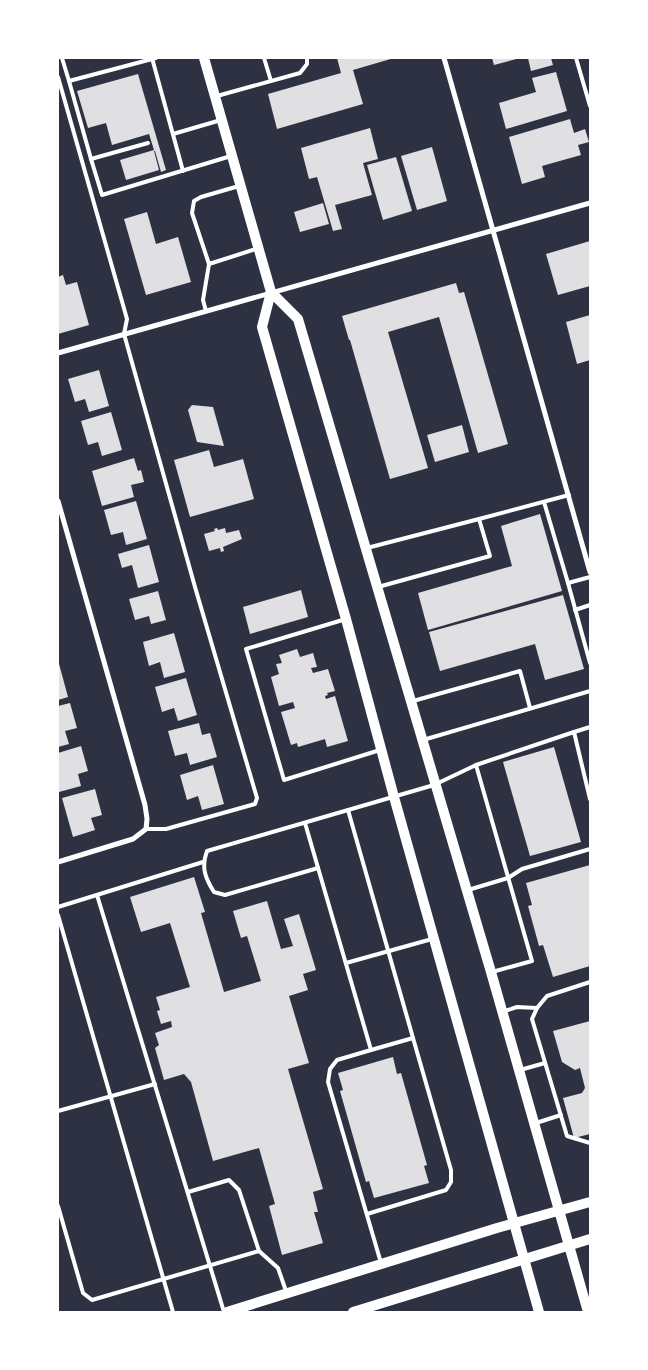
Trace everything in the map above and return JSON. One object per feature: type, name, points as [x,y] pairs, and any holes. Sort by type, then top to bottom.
[{"type":"main road","points":[[204,58],[271,292],[298,319],[588,1312]]},
{"type":"main road","points":[[271,292],[262,327],[346,619],[394,797],[539,1312]]},
{"type":"main road","points":[[225,1312],[240,1310],[381,1264],[590,1202]]},
{"type":"main road","points":[[353,1312],[590,1240]]},
{"type":"street","points":[[444,58],[590,572]]},
{"type":"street","points":[[58,353],[590,203]]},
{"type":"street","points":[[58,501],[145,805],[147,819],[146,829],[133,838],[58,862]]},
{"type":"lane","points":[[62,58],[102,195],[232,155]]},
{"type":"lane","points":[[69,81],[153,58],[183,171]]},
{"type":"lane","points":[[264,58],[271,81]]},
{"type":"lane","points":[[215,97],[300,73],[307,64],[307,58]]},
{"type":"lane","points":[[576,58],[590,106]]},
{"type":"lane","points":[[58,67],[64,65]]},
{"type":"lane","points":[[58,77],[127,319],[124,334],[257,798],[255,804],[166,829],[146,829]]},
{"type":"lane","points":[[173,134],[222,120]]},
{"type":"lane","points":[[91,158],[148,143]]},
{"type":"lane","points":[[86,178],[96,176]]},
{"type":"lane","points":[[206,311],[203,300],[209,264],[192,213],[194,201],[240,185]]},
{"type":"lane","points":[[209,264],[258,248]]},
{"type":"lane","points":[[365,549],[569,495]]},
{"type":"lane","points":[[544,502],[589,650],[590,662]]},
{"type":"lane","points":[[376,587],[490,556],[479,519]]},
{"type":"lane","points":[[568,583],[590,577]]},
{"type":"lane","points":[[576,610],[590,605]]},
{"type":"lane","points":[[346,619],[246,649],[284,780],[382,749]]},
{"type":"lane","points":[[410,702],[520,671],[530,708]]},
{"type":"lane","points":[[421,741],[590,690]]},
{"type":"lane","points":[[318,868],[224,895],[214,892],[206,880],[203,862],[208,851],[434,785],[476,765],[590,727]]},
{"type":"lane","points":[[574,732],[590,799]]},
{"type":"lane","points":[[476,765],[532,961],[490,972]]},
{"type":"lane","points":[[348,810],[451,1170],[452,1182],[446,1190],[367,1214]]},
{"type":"lane","points":[[305,823],[371,1050]]},
{"type":"lane","points":[[465,891],[508,878],[522,869],[590,849]]},
{"type":"lane","points":[[58,907],[203,862]]},
{"type":"lane","points":[[98,895],[225,1312]]},
{"type":"lane","points":[[58,915],[173,1312]]},
{"type":"lane","points":[[346,963],[434,938]]},
{"type":"lane","points":[[590,982],[547,996],[537,1008],[532,1019],[567,1136],[590,1143]]},
{"type":"lane","points":[[501,1012],[517,1007],[537,1008]]},
{"type":"lane","points":[[381,1264],[328,1082],[330,1069],[337,1060],[413,1038]]},
{"type":"lane","points":[[518,1071],[545,1062]]},
{"type":"lane","points":[[58,1111],[155,1084]]},
{"type":"lane","points":[[534,1124],[561,1115]]},
{"type":"lane","points":[[188,1192],[229,1180],[239,1190],[258,1251],[278,1268],[287,1294]]},
{"type":"lane","points":[[58,1206],[83,1293],[92,1300],[258,1251]]},
{"type":"building","points":[[337,58],[394,58],[353,70],[363,104],[277,129],[268,94],[341,73]]},
{"type":"building","points":[[492,58],[520,58],[494,65]]},
{"type":"building","points":[[528,58],[551,58],[553,65],[531,71]]},
{"type":"building","points":[[556,72],[567,111],[506,129],[499,103],[536,92],[532,78]]},
{"type":"building","points":[[138,74],[166,170],[161,172],[154,151],[159,170],[126,180],[120,160],[154,150],[149,134],[112,145],[106,123],[88,128],[77,91]]},
{"type":"building","points":[[570,119],[574,133],[585,129],[589,142],[578,145],[581,155],[542,166],[545,177],[522,184],[509,137]]},
{"type":"building","points":[[370,128],[378,159],[363,163],[372,195],[335,205],[342,229],[333,231],[317,177],[309,179],[301,148]]},
{"type":"building","points":[[432,147],[447,201],[417,210],[401,156]]},
{"type":"building","points":[[396,157],[412,211],[383,220],[367,165]]},
{"type":"building","points":[[323,203],[329,224],[300,232],[294,212]]},
{"type":"building","points":[[147,212],[156,244],[178,237],[191,282],[146,295],[124,219]]},
{"type":"building","points":[[590,241],[590,286],[558,295],[546,254]]},
{"type":"building","points":[[63,275],[66,285],[77,282],[89,325],[58,334],[58,277]]},
{"type":"building","points":[[456,283],[459,293],[464,292],[508,444],[478,453],[439,317],[388,332],[428,468],[390,479],[342,316]]},
{"type":"building","points":[[590,315],[590,360],[577,364],[566,322]]},
{"type":"building","points":[[99,370],[109,406],[89,412],[85,399],[75,402],[68,379]]},
{"type":"building","points":[[192,405],[213,407],[224,446],[197,442],[188,410]]},
{"type":"building","points":[[111,412],[122,450],[102,456],[98,442],[88,445],[81,421]]},
{"type":"building","points":[[462,425],[469,452],[435,462],[427,435]]},
{"type":"building","points":[[209,450],[214,467],[243,459],[254,499],[190,517],[174,460]]},
{"type":"building","points":[[134,458],[138,471],[141,470],[144,482],[131,485],[134,497],[102,506],[92,471]]},
{"type":"building","points":[[136,501],[147,539],[126,545],[123,532],[111,535],[104,510]]},
{"type":"building","points":[[540,514],[562,591],[428,630],[418,593],[512,566],[501,526]]},
{"type":"building","points":[[217,528],[218,530],[225,528],[226,533],[239,530],[242,539],[223,547],[224,551],[221,552],[220,548],[209,551],[204,534],[215,531],[214,529]]},
{"type":"building","points":[[149,545],[159,582],[138,588],[132,565],[122,568],[118,554]]},
{"type":"building","points":[[301,590],[308,617],[250,634],[243,607]]},
{"type":"building","points":[[158,591],[166,620],[151,624],[149,616],[135,620],[129,599]]},
{"type":"building","points":[[563,595],[584,669],[545,680],[535,644],[440,671],[429,632]]},
{"type":"building","points":[[174,633],[185,672],[164,678],[160,662],[149,666],[143,642]]},
{"type":"building","points":[[297,649],[300,657],[313,653],[317,667],[311,668],[313,673],[328,669],[335,691],[327,693],[328,695],[325,696],[326,699],[335,696],[348,741],[327,747],[325,739],[298,747],[297,743],[291,745],[281,712],[295,708],[293,702],[279,706],[271,677],[279,674],[276,664],[282,663],[279,655]]},
{"type":"building","points":[[58,660],[68,697],[58,700]]},
{"type":"building","points":[[186,678],[197,715],[178,721],[174,708],[162,712],[155,687]]},
{"type":"building","points":[[70,703],[77,728],[65,731],[69,744],[58,747],[58,706]]},
{"type":"building","points":[[199,723],[202,735],[210,733],[217,757],[190,765],[187,753],[175,756],[168,731]]},
{"type":"building","points":[[81,746],[88,771],[78,774],[81,786],[59,792],[58,753]]},
{"type":"building","points":[[554,747],[581,842],[530,856],[503,762]]},
{"type":"building","points":[[213,765],[224,804],[202,810],[198,796],[187,800],[180,775]]},
{"type":"building","points":[[95,789],[102,815],[91,818],[95,830],[73,837],[62,798]]},
{"type":"building","points":[[590,865],[590,966],[553,977],[543,945],[539,946],[528,906],[532,905],[526,883]]},
{"type":"building","points":[[194,877],[205,912],[201,913],[224,992],[261,981],[247,936],[241,938],[233,911],[267,901],[281,949],[293,946],[284,919],[299,914],[316,970],[303,974],[308,990],[289,996],[309,1063],[288,1069],[323,1189],[313,1192],[318,1212],[314,1212],[323,1243],[282,1255],[269,1206],[275,1204],[259,1148],[213,1161],[191,1082],[184,1074],[164,1080],[155,1048],[159,1045],[155,1033],[172,1027],[171,1021],[161,1024],[157,1011],[160,1010],[156,997],[190,987],[170,923],[141,932],[130,897]]},
{"type":"building","points":[[590,1021],[590,1134],[574,1138],[563,1098],[582,1093],[585,1088],[580,1068],[575,1070],[562,1062],[553,1031]]},
{"type":"building","points":[[393,1057],[397,1074],[401,1073],[427,1165],[424,1166],[429,1183],[374,1198],[369,1181],[366,1182],[340,1091],[343,1090],[338,1073]]}]
